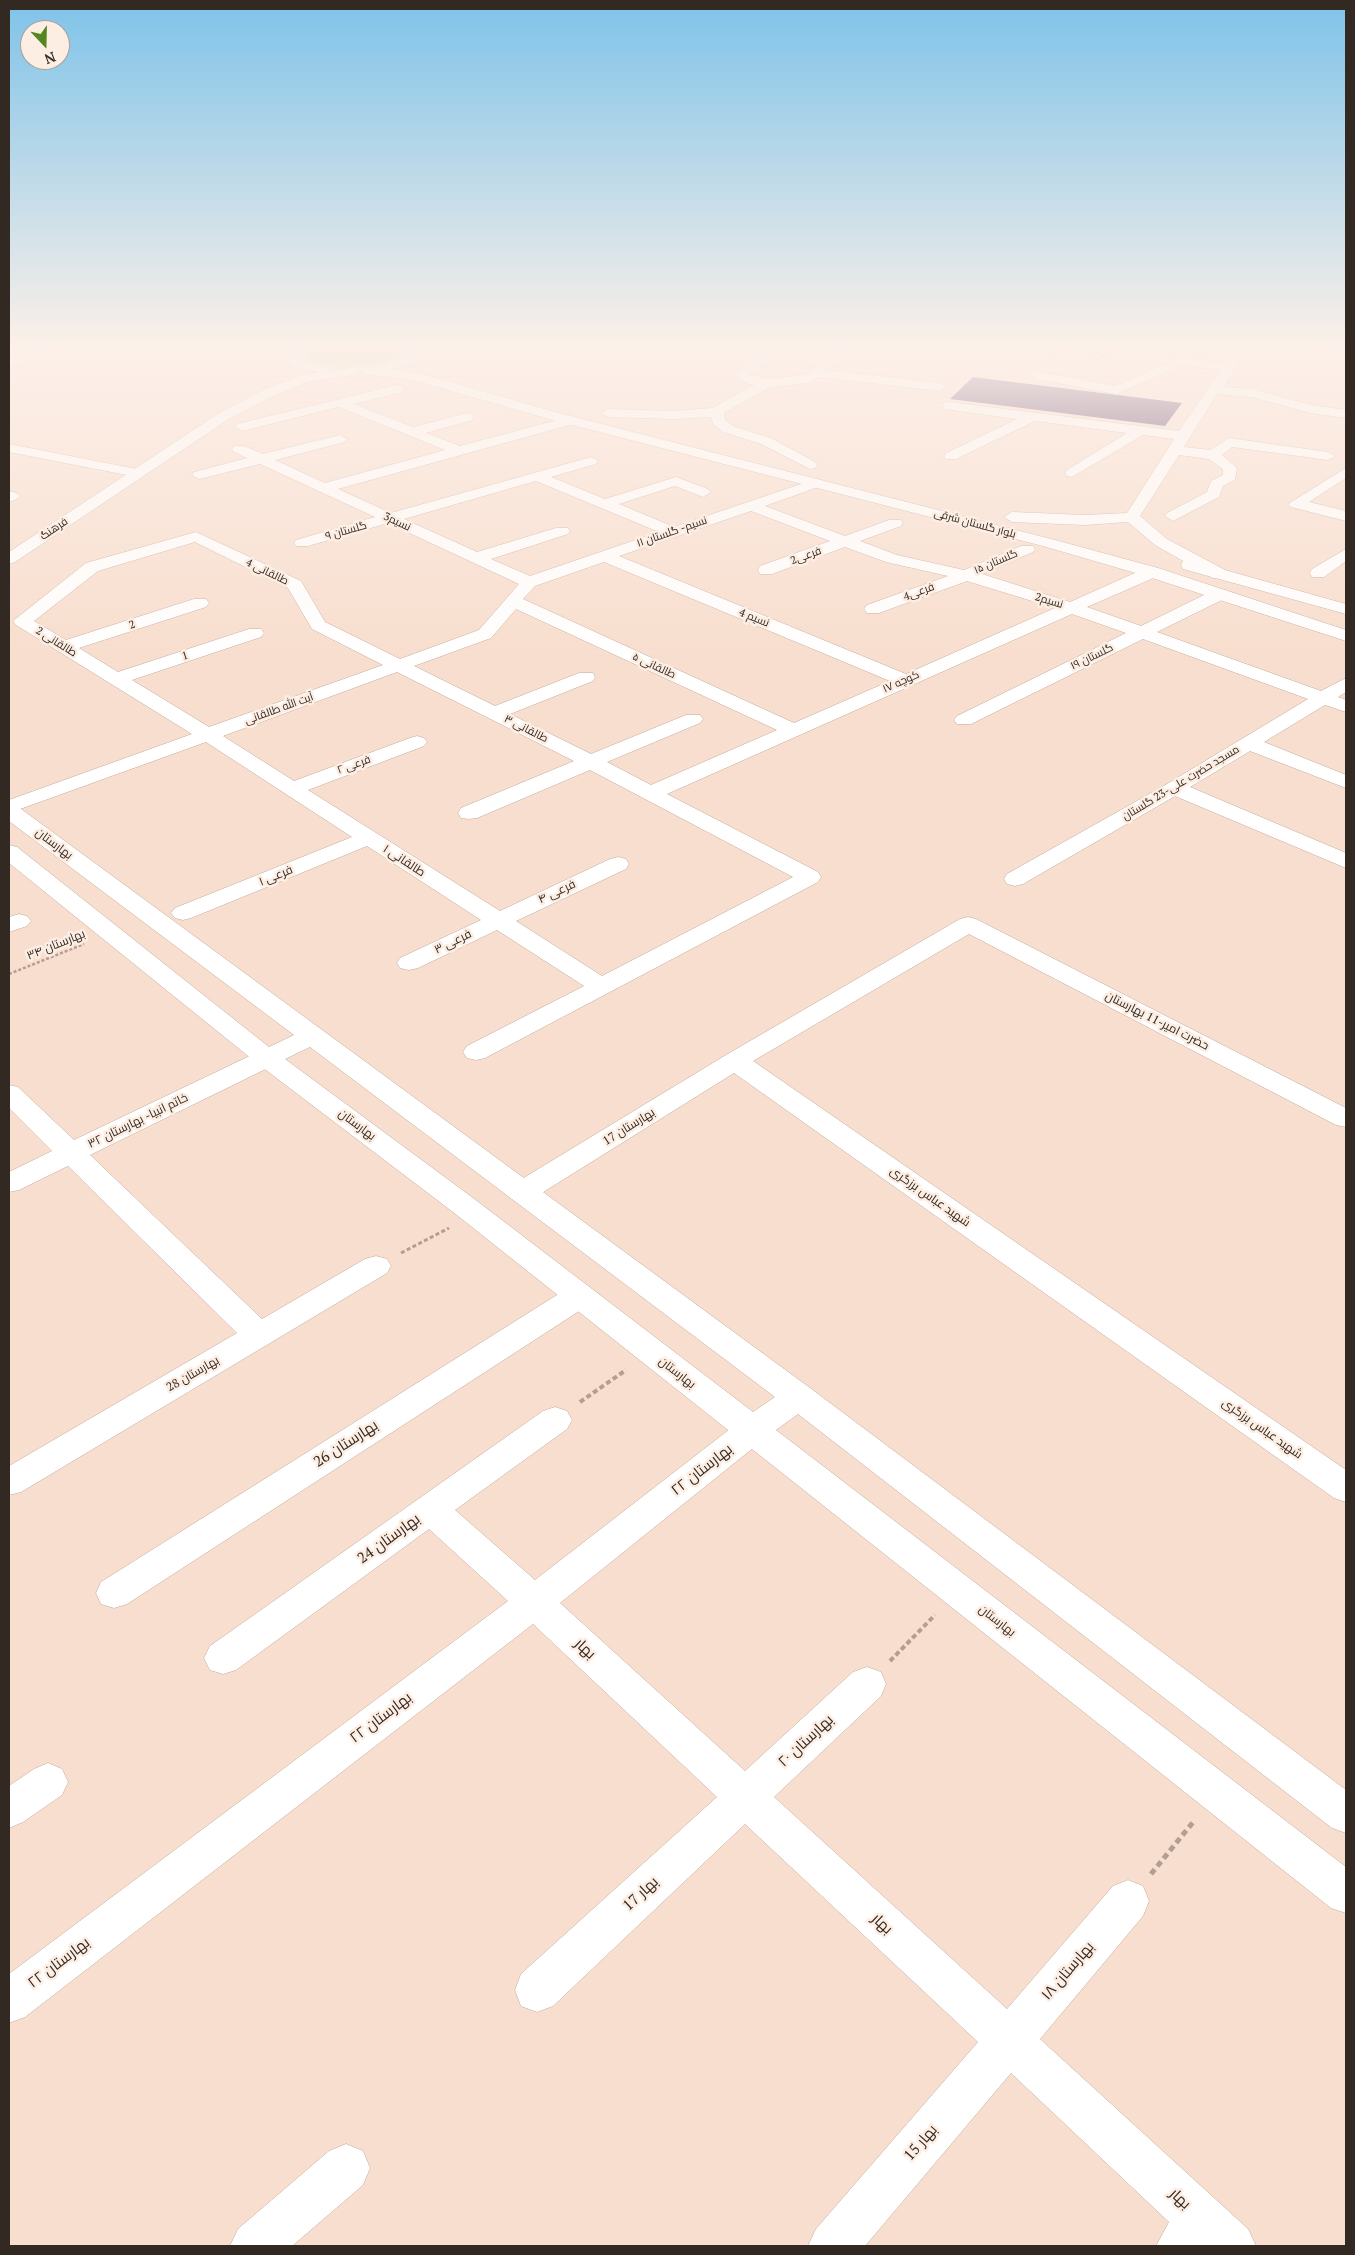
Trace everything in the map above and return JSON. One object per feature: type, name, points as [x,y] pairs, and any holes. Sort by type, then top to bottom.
[{"type":"street","points":[[31,452],[137,473]]},
{"type":"street","name":"فرهنگ","points":[[9,559],[169,452]]},
{"type":"street","name":"نسیم3","points":[[246,452],[529,582]]},
{"type":"street","points":[[199,475],[284,452]]},
{"type":"street","points":[[323,488],[454,452]]},
{"type":"street","name":"بلوار گلستان شرقی","points":[[697,452],[1049,543],[1152,572],[1346,636]]},
{"type":"street","points":[[760,452],[829,470]]},
{"type":"street","points":[[787,452],[810,465]]},
{"type":"street","points":[[951,456],[959,452]]},
{"type":"street","points":[[1072,473],[1106,452]]},
{"type":"street","points":[[1132,516],[1174,452]]},
{"type":"street","points":[[1173,516],[1214,494],[1216,484],[1230,477],[1230,468],[1213,455],[1192,452]]},
{"type":"street","points":[[1213,455],[1216,452]]},
{"type":"street","points":[[1301,452],[1328,456]]},
{"type":"street","name":"گلستان ۹","points":[[302,543],[591,461]]},
{"type":"street","points":[[1346,472],[1296,504],[1346,516]]},
{"type":"street","points":[[536,476],[674,532]]},
{"type":"street","points":[[604,504],[676,481],[703,492]]},
{"type":"street","name":"نسیم- گلستان ۱۱","points":[[529,582],[816,483]]},
{"type":"street","points":[[474,494],[500,506]]},
{"type":"street","points":[[442,504],[464,512]]},
{"type":"street","name":"نسیم2","points":[[750,505],[892,559],[966,575],[1073,608],[1346,706]]},
{"type":"street","name":"بلوار گلستان شرقی","points":[[995,513],[1087,536]]},
{"type":"street","points":[[1012,517],[1085,520],[1132,516],[1161,542],[1220,574]]},
{"type":"street","name":"فرعی2","points":[[766,570],[895,523]]},
{"type":"street","points":[[476,558],[562,531]]},
{"type":"street","name":"طالقانی 2","points":[[196,538],[92,567],[22,621],[208,734]]},
{"type":"street","name":"طالقانی 4","points":[[196,538],[294,585],[318,625],[401,665]]},
{"type":"street","name":"گلستان ۱۵","points":[[966,575],[1027,549]]},
{"type":"street","points":[[1150,553],[1346,609]]},
{"type":"street","points":[[1318,573],[1346,554]]},
{"type":"street","name":"نسیم 4","points":[[604,556],[905,680]]},
{"type":"street","name":"کوچه ۱۷","points":[[651,793],[1152,572]]},
{"type":"street","name":"فرعی4","points":[[873,609],[966,575]]},
{"type":"street","name":"آیت الله طالقانی","points":[[9,807],[485,634],[515,602],[529,582]]},
{"type":"street","name":"گلستان ۱۹","points":[[964,720],[1220,594]]},
{"type":"street","name":"طالقانی ۵","points":[[515,602],[793,730]]},
{"type":"street","name":"2","points":[[64,647],[200,603]]},
{"type":"street","name":"1","points":[[116,679],[254,633]]},
{"type":"street","name":"طالقانی ۳","points":[[401,665],[810,877],[601,986]]},
{"type":"street","points":[[495,713],[586,677]]},
{"type":"street","name":"مسجد حضرت علی-23 گلستان","points":[[1014,879],[1174,788],[1346,684]]},
{"type":"street","points":[[469,813],[693,719]]},
{"type":"street","name":"طالقانی ۱","points":[[208,734],[601,986]]},
{"type":"street","name":"فرعی ۲","points":[[290,788],[417,742]]},
{"type":"street","points":[[1249,743],[1346,782]]},
{"type":"street","points":[[1174,788],[1346,861]]},
{"type":"street","name":"بهارستان","points":[[9,811],[798,1396],[1346,1814]]},
{"type":"street","name":"فرعی ۱","points":[[184,913],[368,838]]},
{"type":"street","name":"بهارستان","points":[[9,852],[267,1058],[476,1214],[751,1431],[1346,1893]]},
{"type":"street","name":"فرعی ۴","points":[[497,921],[618,864]]},
{"type":"street","name":"فرعی ۳","points":[[409,963],[497,921]]},
{"type":"street","name":"حضرت امیر-11 بهارستان","points":[[735,1061],[968,924],[1346,1119]]},
{"type":"street","points":[[476,1052],[601,986]]},
{"type":"street","name":"خاتم انبیا- بهارستان ۳۲","points":[[9,1184],[312,1036]]},
{"type":"street","name":"بهارستان 17","points":[[522,1192],[735,1061]]},
{"type":"street","name":"شهید عباس برزگری","points":[[735,1061],[1346,1488]]},
{"type":"street","points":[[9,1093],[259,1335]]},
{"type":"street","name":"بهارستان 28","points":[[9,1482],[376,1266]]},
{"type":"street","name":"بهارستان 26","points":[[114,1593],[579,1296]]},
{"type":"street","name":"بهارستان ۲۲","points":[[9,2001],[534,1602],[798,1396]]},
{"type":"street","name":"بهارستان 24","points":[[223,1658],[555,1420]]},
{"type":"street","name":"بهار","points":[[430,1509],[534,1602],[1009,2041],[1204,2237]]},
{"type":"street","name":"بهارستان ۲۰","points":[[745,1798],[867,1684]]},
{"type":"street","points":[[9,1809],[48,1782]]},
{"type":"street","name":"بهار 17","points":[[537,1990],[745,1798]]},
{"type":"street","name":"بهارستان ۱۸","points":[[1009,2041],[1128,1901]]},
{"type":"street","name":"بهار 15","points":[[833,2246],[1009,2041]]},
{"type":"street","points":[[255,2246],[346,2168]]},
{"type":"path","name":"بهارستان ۳۴","points":[[9,974],[110,933]]},
{"type":"path","points":[[376,1266],[476,1214]]},
{"type":"path","points":[[555,1420],[650,1352]]},
{"type":"path","points":[[867,1684],[959,1591]]},
{"type":"path","points":[[1128,1901],[1217,1792]]}]
